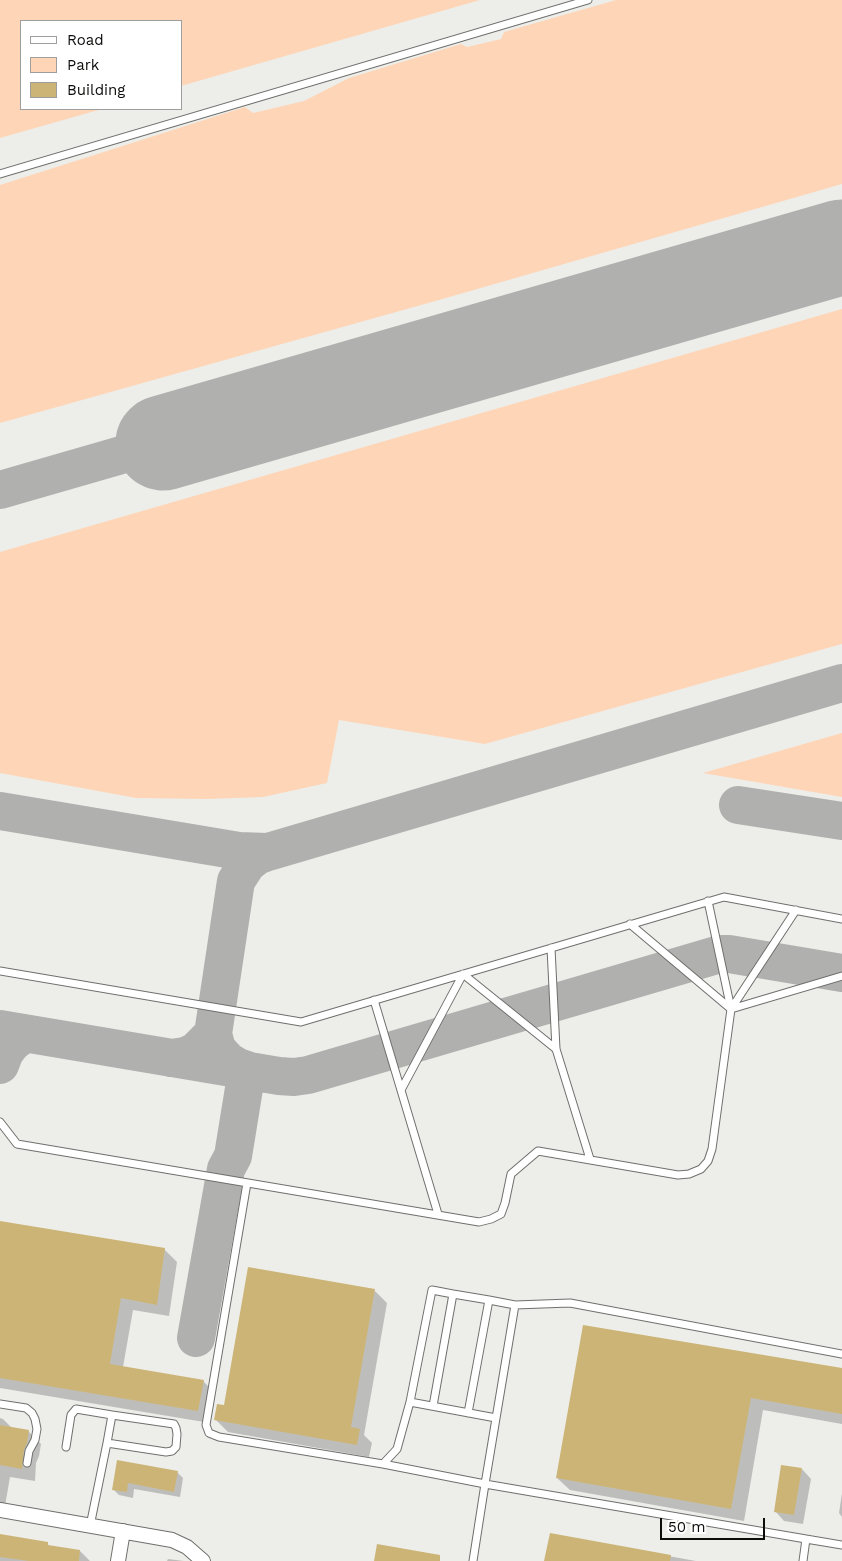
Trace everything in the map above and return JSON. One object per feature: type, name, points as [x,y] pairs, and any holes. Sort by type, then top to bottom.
[{"type":"street","points":[[0,1510],[172,1540],[187,1547],[203,1561]]},
{"type":"street","points":[[118,1561],[123,1531]]},
{"type":"lane","points":[[0,174],[588,0]]},
{"type":"lane","points":[[2,974],[291,1022],[310,1020],[724,897],[842,919]]},
{"type":"lane","points":[[0,1122],[17,1144],[479,1222],[501,1214],[511,1174],[538,1150],[678,1175],[689,1174],[701,1169],[708,1161],[712,1149],[731,1009],[708,901]]},
{"type":"lane","points":[[731,1009],[796,910]]},
{"type":"lane","points":[[630,924],[731,1009]]},
{"type":"lane","points":[[551,948],[556,1049],[590,1159]]},
{"type":"lane","points":[[463,974],[556,1049]]},
{"type":"lane","points":[[400,1090],[463,974]]},
{"type":"lane","points":[[731,1009],[842,976]]},
{"type":"lane","points":[[374,1000],[438,1214]]},
{"type":"lane","points":[[247,1183],[206,1425],[209,1432],[219,1437],[842,1545]]},
{"type":"lane","points":[[383,1464],[397,1449],[410,1402],[432,1290],[515,1305],[570,1303],[842,1354]]},
{"type":"lane","points":[[433,1406],[453,1294]]},
{"type":"lane","points":[[468,1413],[489,1300]]},
{"type":"lane","points":[[473,1561],[515,1305]]},
{"type":"lane","points":[[410,1402],[496,1418]]},
{"type":"lane","points":[[0,1404],[26,1408],[35,1419],[37,1429],[27,1463]]},
{"type":"lane","points":[[66,1447],[71,1415],[76,1409],[174,1424],[176,1428],[176,1447],[172,1451],[166,1452],[107,1443]]},
{"type":"lane","points":[[90,1526],[112,1415]]},
{"type":"lane","points":[[803,1561],[806,1539]]},
{"type":"green space","points":[[0,0],[480,0],[182,86],[182,20],[20,20],[20,110],[98,110],[0,138]]},
{"type":"green space","points":[[616,0],[842,0],[842,184],[439,300],[0,423],[0,185],[245,107],[253,113],[304,101],[349,78],[461,44],[467,47],[501,39],[504,32]]},
{"type":"green space","points":[[842,309],[842,644],[485,744],[339,720],[327,783],[263,797],[208,799],[136,798],[0,773],[0,552]]},
{"type":"green space","points":[[842,733],[842,797],[703,773]]},
{"type":"building","points":[[0,1221],[165,1248],[157,1305],[121,1298],[110,1364],[204,1380],[198,1411],[0,1378]]},
{"type":"building","points":[[248,1267],[375,1289],[351,1427],[360,1429],[357,1445],[214,1420],[217,1404],[224,1405]]},
{"type":"building","points":[[583,1325],[842,1368],[842,1414],[751,1398],[731,1509],[556,1478]]},
{"type":"building","points":[[0,1425],[29,1430],[22,1469],[0,1465]]},
{"type":"building","points":[[117,1460],[178,1471],[174,1492],[128,1483],[127,1492],[112,1490]]},
{"type":"building","points":[[781,1465],[802,1468],[794,1515],[774,1512]]},
{"type":"building","points":[[550,1533],[671,1555],[670,1561],[544,1561]]},
{"type":"building","points":[[0,1534],[48,1542],[48,1545],[80,1550],[79,1561],[29,1561],[0,1557]]},
{"type":"building","points":[[377,1544],[440,1555],[440,1561],[374,1561]]},
{"type":"taxiway","points":[[0,490],[163,443]]},
{"type":"taxiway","points":[[0,811],[239,851],[268,852],[842,683]]},
{"type":"taxiway","points":[[738,805],[842,821]]},
{"type":"taxiway","points":[[213,1034],[236,881],[247,864],[257,856],[268,852]]},
{"type":"taxiway","points":[[0,1029],[294,1077],[308,1075],[720,954],[842,973]]},
{"type":"taxiway","points":[[0,1065],[5,1052],[12,1043],[21,1036],[30,1034]]},
{"type":"taxiway","points":[[171,1058],[195,1052],[213,1034],[217,1049],[228,1061],[247,1070],[233,1156],[226,1169],[196,1338]]},
{"type":"runway","points":[[163,443],[842,247]]}]
